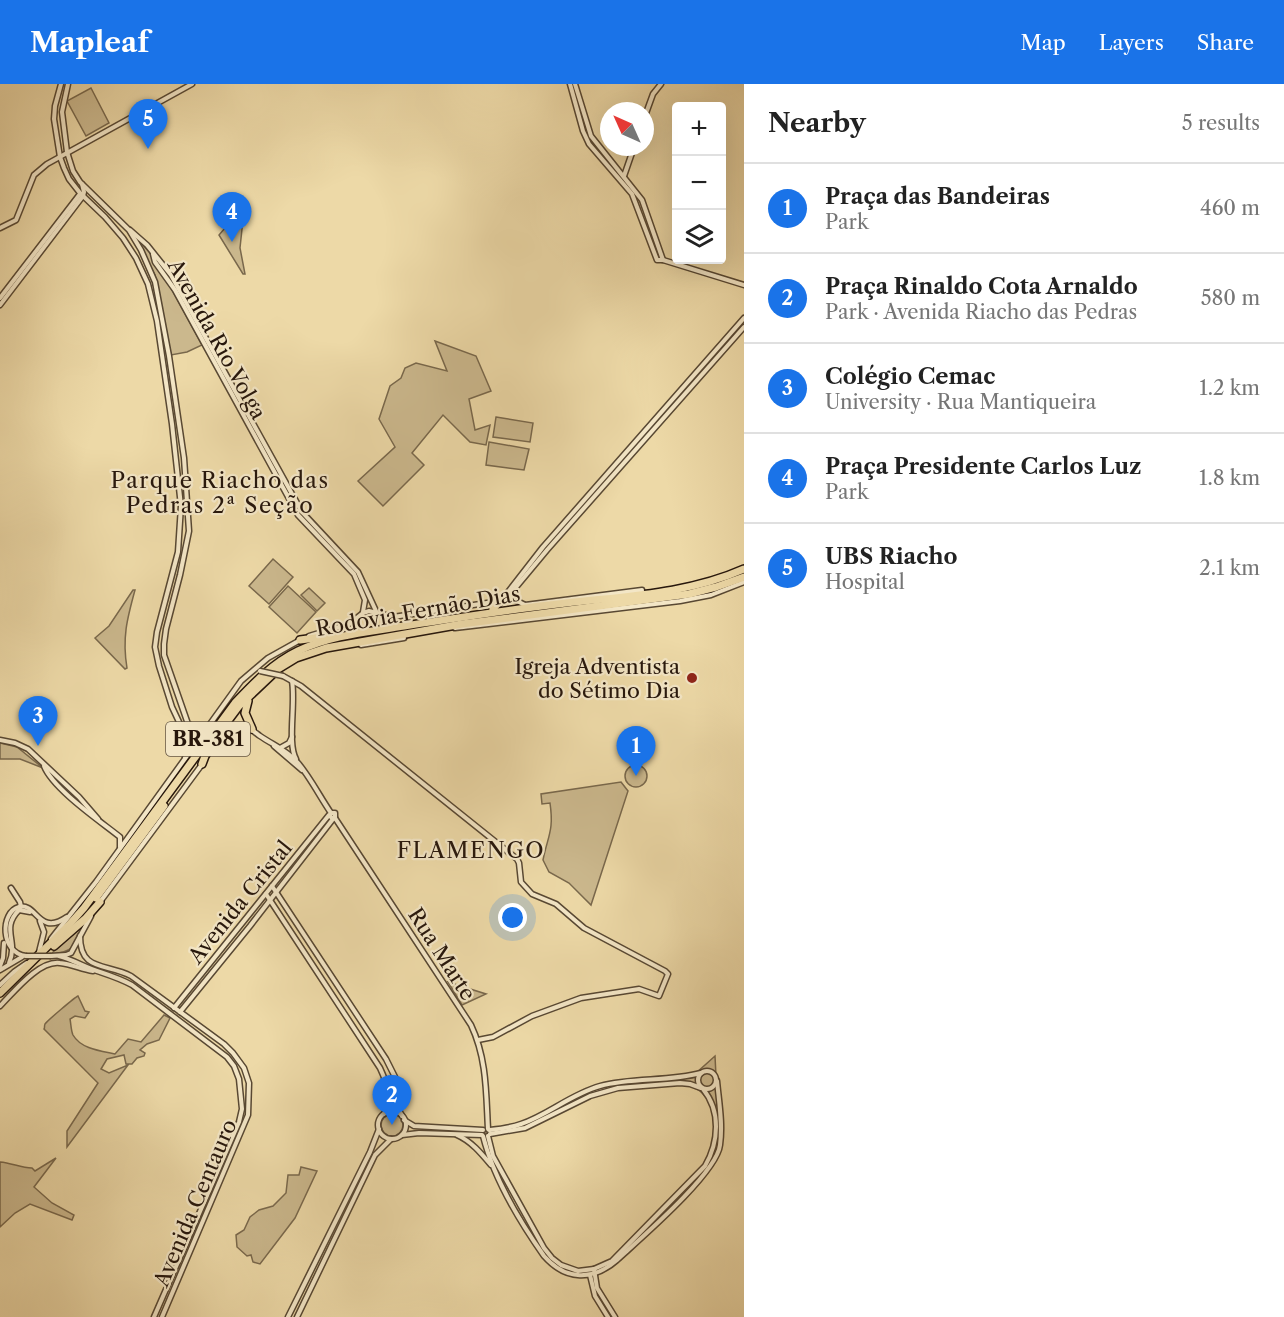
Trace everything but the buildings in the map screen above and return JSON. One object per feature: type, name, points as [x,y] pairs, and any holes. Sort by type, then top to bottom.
[{"type":"highway","name":"Rodovia Fernão Dias","points":[[0,993],[28,957],[68,926],[84,908],[236,703],[255,681],[275,665],[297,652],[318,642],[348,635],[672,590],[707,583],[744,569]]},
{"type":"highway","name":"Rodovia Fernão Dias","points":[[0,999],[87,911],[239,706],[268,677],[296,658],[345,643],[689,594],[744,577]]},
{"type":"highway","name":"BR-381","points":[[642,590],[672,590]]},
{"type":"highway","points":[[493,609],[500,601]]},
{"type":"highway","name":"BR-381","points":[[438,621],[472,612],[525,604]]},
{"type":"highway","points":[[300,640],[348,635]]},
{"type":"highway","points":[[315,651],[336,648]]},
{"type":"highway","points":[[252,729],[245,713],[245,705],[268,677]]},
{"type":"highway","points":[[202,764],[222,729]]},
{"type":"highway","points":[[143,827],[164,787]]},
{"type":"highway","name":"BR-381","points":[[54,946],[85,919],[100,902]]},
{"type":"street","points":[[61,84],[55,106],[60,157],[69,179],[81,195],[123,238],[136,258],[148,284],[157,321],[179,488],[180,530],[174,572],[155,647],[166,687],[187,739],[188,748],[184,762]]},
{"type":"street","points":[[62,112],[69,84]]},
{"type":"street","points":[[0,228],[16,220],[34,175],[47,164],[192,84]]},
{"type":"street","points":[[570,84],[589,144],[632,194],[657,260],[744,285]]},
{"type":"street","points":[[575,84],[594,142],[642,200],[663,260]]},
{"type":"street","points":[[650,102],[661,84]]},
{"type":"street","points":[[55,106],[60,104],[67,152],[73,171],[81,182],[153,253]]},
{"type":"street","points":[[65,141],[76,147]]},
{"type":"street","points":[[624,176],[631,156]]},
{"type":"street","points":[[0,305],[81,195],[84,188],[81,182]]},
{"type":"street","points":[[0,298],[81,195]]},
{"type":"street","points":[[123,238],[131,233]]},
{"type":"street","points":[[131,233],[152,273],[160,305],[187,488],[189,531],[164,644],[166,664],[188,724],[196,728],[211,724]]},
{"type":"street","points":[[136,258],[141,250],[150,248]]},
{"type":"street","name":"Avenida Rio Volga","points":[[153,253],[178,288],[302,512],[358,572],[376,612]]},
{"type":"street","name":"Avenida Rio Volga","points":[[153,253],[155,262],[175,290],[298,515],[354,574],[365,600],[363,613]]},
{"type":"street","points":[[500,601],[744,318]]},
{"type":"street","points":[[556,536],[744,327]]},
{"type":"street","points":[[179,488],[184,486],[187,488]]},
{"type":"street","points":[[174,572],[180,575]]},
{"type":"street","points":[[513,599],[512,592],[518,581]]},
{"type":"street","name":"Rodovia Fernão Dias","points":[[336,648],[454,628],[680,601],[711,595],[744,582]]},
{"type":"street","name":"Rodovia Fernão Dias","points":[[249,674],[268,658],[300,640],[350,624],[363,613],[376,612],[393,617],[513,599],[525,604],[642,590]]},
{"type":"street","points":[[249,674],[260,671],[292,680],[517,860],[522,882],[529,892],[556,904],[584,928],[665,971],[668,976],[659,996],[639,989],[598,994],[549,1009],[493,1036],[478,1040]]},
{"type":"street","name":"BR-381","points":[[28,957],[39,952],[74,911],[235,689],[249,674]]},
{"type":"street","points":[[292,680],[295,695],[292,750],[298,763]]},
{"type":"street","points":[[166,687],[172,697],[177,694]]},
{"type":"street","name":"BR-381","points":[[59,956],[70,952],[100,902],[230,729],[242,726],[252,729]]},
{"type":"street","name":"Rua Marte","points":[[252,729],[298,763],[471,1025],[478,1040],[485,1070],[486,1132]]},
{"type":"street","points":[[277,748],[289,742],[293,734]]},
{"type":"street","points":[[0,740],[24,747],[88,810],[120,837],[120,847]]},
{"type":"street","name":"Rua Marte","points":[[277,748],[303,771]]},
{"type":"street","points":[[46,768],[79,796],[88,810]]},
{"type":"street","name":"Avenida Cristal","points":[[174,1008],[272,886],[332,816]]},
{"type":"street","name":"Avenida Cristal","points":[[180,1012],[270,901],[332,816]]},
{"type":"street","points":[[272,886],[386,1059],[394,1077],[396,1099],[405,1128],[401,1135]]},
{"type":"street","points":[[11,888],[20,908]]},
{"type":"street","points":[[266,894],[380,1068],[389,1095],[388,1107],[378,1122],[379,1129],[384,1136],[392,1139]]},
{"type":"street","points":[[9,963],[13,953],[7,925],[10,918],[20,908]]},
{"type":"street","points":[[0,968],[3,958],[4,924],[11,911],[28,908],[37,918],[44,932],[39,952]]},
{"type":"street","points":[[37,918],[51,924],[58,923],[74,911]]},
{"type":"street","points":[[80,936],[81,950],[86,959],[81,961],[81,964]]},
{"type":"street","points":[[3,939],[13,953],[28,957]]},
{"type":"street","name":"Avenida Centauro","points":[[28,957],[59,956],[121,978],[220,1050],[234,1066],[239,1079],[242,1114],[154,1317]]},
{"type":"street","points":[[0,968],[28,957]]},
{"type":"street","points":[[0,985],[28,957]]},
{"type":"street","name":"Avenida Centauro","points":[[86,959],[94,965],[114,969],[131,976],[224,1044],[244,1068],[249,1083],[248,1115],[162,1317]]},
{"type":"street","points":[[0,1006],[33,974],[49,963],[58,962],[99,972]]},
{"type":"street","points":[[199,976],[206,981]]},
{"type":"street","points":[[184,995],[190,1000]]},
{"type":"street","points":[[170,1015],[180,1012]]},
{"type":"street","points":[[201,1037],[205,1030]]},
{"type":"street","points":[[384,1114],[395,1112],[414,1126],[486,1132],[518,1125],[600,1086],[619,1082],[670,1079],[705,1071],[716,1076],[718,1152],[708,1171],[612,1261],[592,1270],[567,1270]]},
{"type":"street","points":[[701,1073],[698,1082],[711,1101],[718,1121]]},
{"type":"street","points":[[297,1317],[375,1155],[392,1139],[401,1135],[517,1131],[590,1096],[618,1088],[690,1083],[712,1089],[717,1081]]},
{"type":"street","points":[[288,1317],[365,1163],[379,1129]]},
{"type":"street","points":[[486,1132],[494,1169]]},
{"type":"street","points":[[486,1132],[493,1156],[507,1187],[543,1256],[550,1263],[567,1270],[593,1275],[618,1260],[652,1224]]},
{"type":"street","points":[[453,1133],[465,1138],[476,1148],[507,1187]]},
{"type":"street","points":[[592,1270],[597,1288],[615,1317]]},
{"type":"street","points":[[593,1275],[595,1296],[609,1317]]},
{"type":"shaded area","points":[[91,88],[109,123],[86,136],[67,101]]},
{"type":"shaded area","points":[[242,208],[244,210],[240,248],[245,274],[219,235]]},
{"type":"shaded area","points":[[133,234],[151,254],[153,263],[166,279],[202,345],[187,352],[171,355],[155,275]]},
{"type":"shaded area","points":[[435,341],[476,356],[491,391],[469,399],[475,430],[490,425],[486,445],[470,442],[443,415],[412,453],[424,465],[383,506],[358,481],[395,447],[379,419],[390,386],[401,378],[405,368],[416,363],[447,371]]},
{"type":"shaded area","points":[[496,417],[533,423],[530,442],[493,437]]},
{"type":"shaded area","points":[[489,442],[529,449],[524,470],[486,465]]},
{"type":"shaded area","points":[[273,559],[293,577],[269,604],[249,586]]},
{"type":"shaded area","points":[[288,586],[316,612],[297,633],[269,607]]},
{"type":"shaded area","points":[[309,588],[325,603],[317,611],[301,595]]},
{"type":"shaded area","points":[[135,590],[126,629],[127,668],[125,669],[95,638],[109,626]]},
{"type":"shaded area","points":[[0,743],[17,747],[43,768],[20,759],[0,759]]},
{"type":"shaded area","points":[[636,765],[646,772],[647,776],[640,786],[636,787],[626,780],[625,776],[632,766]]},
{"type":"shaded area","points":[[621,782],[628,791],[591,905],[569,883],[549,872],[543,860],[551,820],[550,803],[542,804],[541,794]]},
{"type":"shaded area","points":[[85,922],[71,949],[51,954]]},
{"type":"shaded area","points":[[448,982],[486,994],[462,1005]]},
{"type":"shaded area","points":[[78,996],[85,1011],[89,1012],[85,1018],[75,1016],[70,1019],[72,1033],[81,1043],[98,1050],[115,1054],[128,1039],[141,1042],[164,1015],[170,1018],[159,1040],[147,1044],[140,1050],[145,1053],[144,1056],[137,1058],[132,1064],[126,1064],[124,1055],[107,1059],[101,1069],[109,1073],[128,1065],[67,1147],[67,1131],[98,1083],[44,1029],[47,1022]]},
{"type":"shaded area","points":[[715,1056],[718,1116],[703,1093],[692,1087],[666,1081],[696,1073]]},
{"type":"shaded area","points":[[388,1114],[396,1114],[403,1121],[403,1129],[396,1136],[388,1136],[381,1129],[381,1121]]},
{"type":"shaded area","points":[[56,1158],[34,1187],[52,1203],[74,1215],[72,1220],[30,1204],[15,1213],[0,1227],[0,1162],[32,1168],[35,1171]]},
{"type":"shaded area","points":[[301,1167],[317,1171],[295,1218],[260,1264],[253,1262],[251,1255],[247,1256],[237,1247],[236,1235],[244,1230],[250,1217],[259,1210],[273,1206],[286,1193],[288,1175],[299,1175]]},
{"type":"place","name":"UBS Riacho","points":[[148,149]]},
{"type":"place","name":"Praça Presidente Carlos Luz","points":[[232,242]]},
{"type":"place","name":"Igreja Adventista do Sétimo Dia","points":[[692,678]]},
{"type":"place","name":"Colégio Cemac","points":[[38,746]]},
{"type":"place","name":"Praça das Bandeiras","points":[[636,776]]},
{"type":"place","name":"Praça Rinaldo Cota Arnaldo","points":[[392,1125]]},
{"type":"district","name":"Parque Riacho das Pedras 2ª Seção","points":[[220,492]]},
{"type":"district","name":"FLAMENGO","points":[[471,850]]}]
